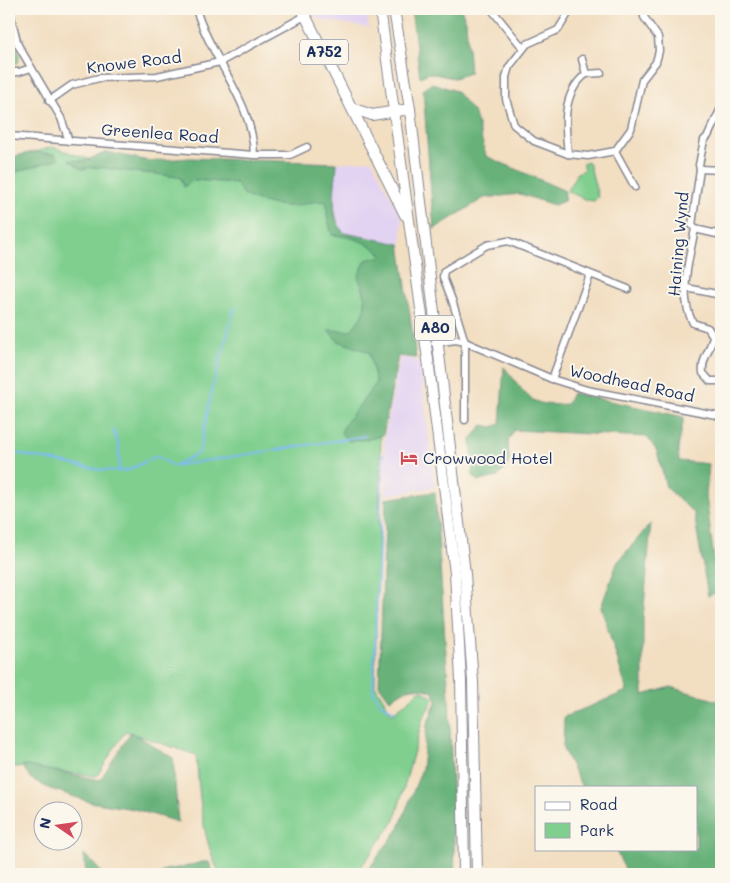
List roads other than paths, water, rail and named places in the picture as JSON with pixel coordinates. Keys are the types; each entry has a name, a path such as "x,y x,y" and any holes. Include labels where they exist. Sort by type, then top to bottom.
{"main road":[{"name":"A80","path":"380,9 455,573 461,680 464,874"},
{"name":"A80","path":"394,9 410,109 465,574 473,682 477,874"},
{"name":"A752","path":"304,12 354,109 410,225"},
{"path":"354,109 366,115 410,109"}],"street":[{"path":"9,9 18,45 49,101 61,118 69,142"},
{"path":"196,9 239,99 254,136 254,154"},
{"path":"571,9 558,30 532,41 523,48 510,67 506,77 506,99 514,125 534,141 568,154 588,156 615,151 631,129 642,80 656,62 659,51 658,38 644,17 643,9"},
{"path":"492,10 523,48"},
{"name":"Knowe Road","path":"49,101 72,85 99,78 156,76 220,62 304,12"},
{"path":"582,59 586,74"},
{"path":"9,72 30,68"},
{"path":"568,154 565,119 571,92 586,74 601,73"},
{"name":"Haining Wynd","path":"720,113 704,140 698,165 700,168 694,198 696,205 692,224 695,229 686,275 688,314 693,323 708,328 713,336 711,349 704,357 703,373 710,381 721,381"},
{"name":"Greenlea Road","path":"9,136 69,142 110,142 254,154 290,155 307,148"},
{"path":"615,151 635,187"},
{"path":"700,168 721,170"},
{"path":"695,229 721,235"},
{"path":"465,420 465,342 443,277 444,271 487,245 496,242 508,242 628,289"},
{"path":"552,380 590,275"},
{"path":"687,288 721,295"},
{"name":"Woodhead Road","path":"425,344 456,340 465,342 552,380 587,390 721,416"}],"waterway":[{"path":"177,464 199,453 213,385 235,307"},
{"path":"113,430 119,446 119,471"},
{"path":"9,452 101,470 126,471 157,456 173,466 365,436"},
{"path":"383,454 373,692 381,704 394,711"}],"place":[{"name":"Crowwood Hotel","path":"409,458"}]}
